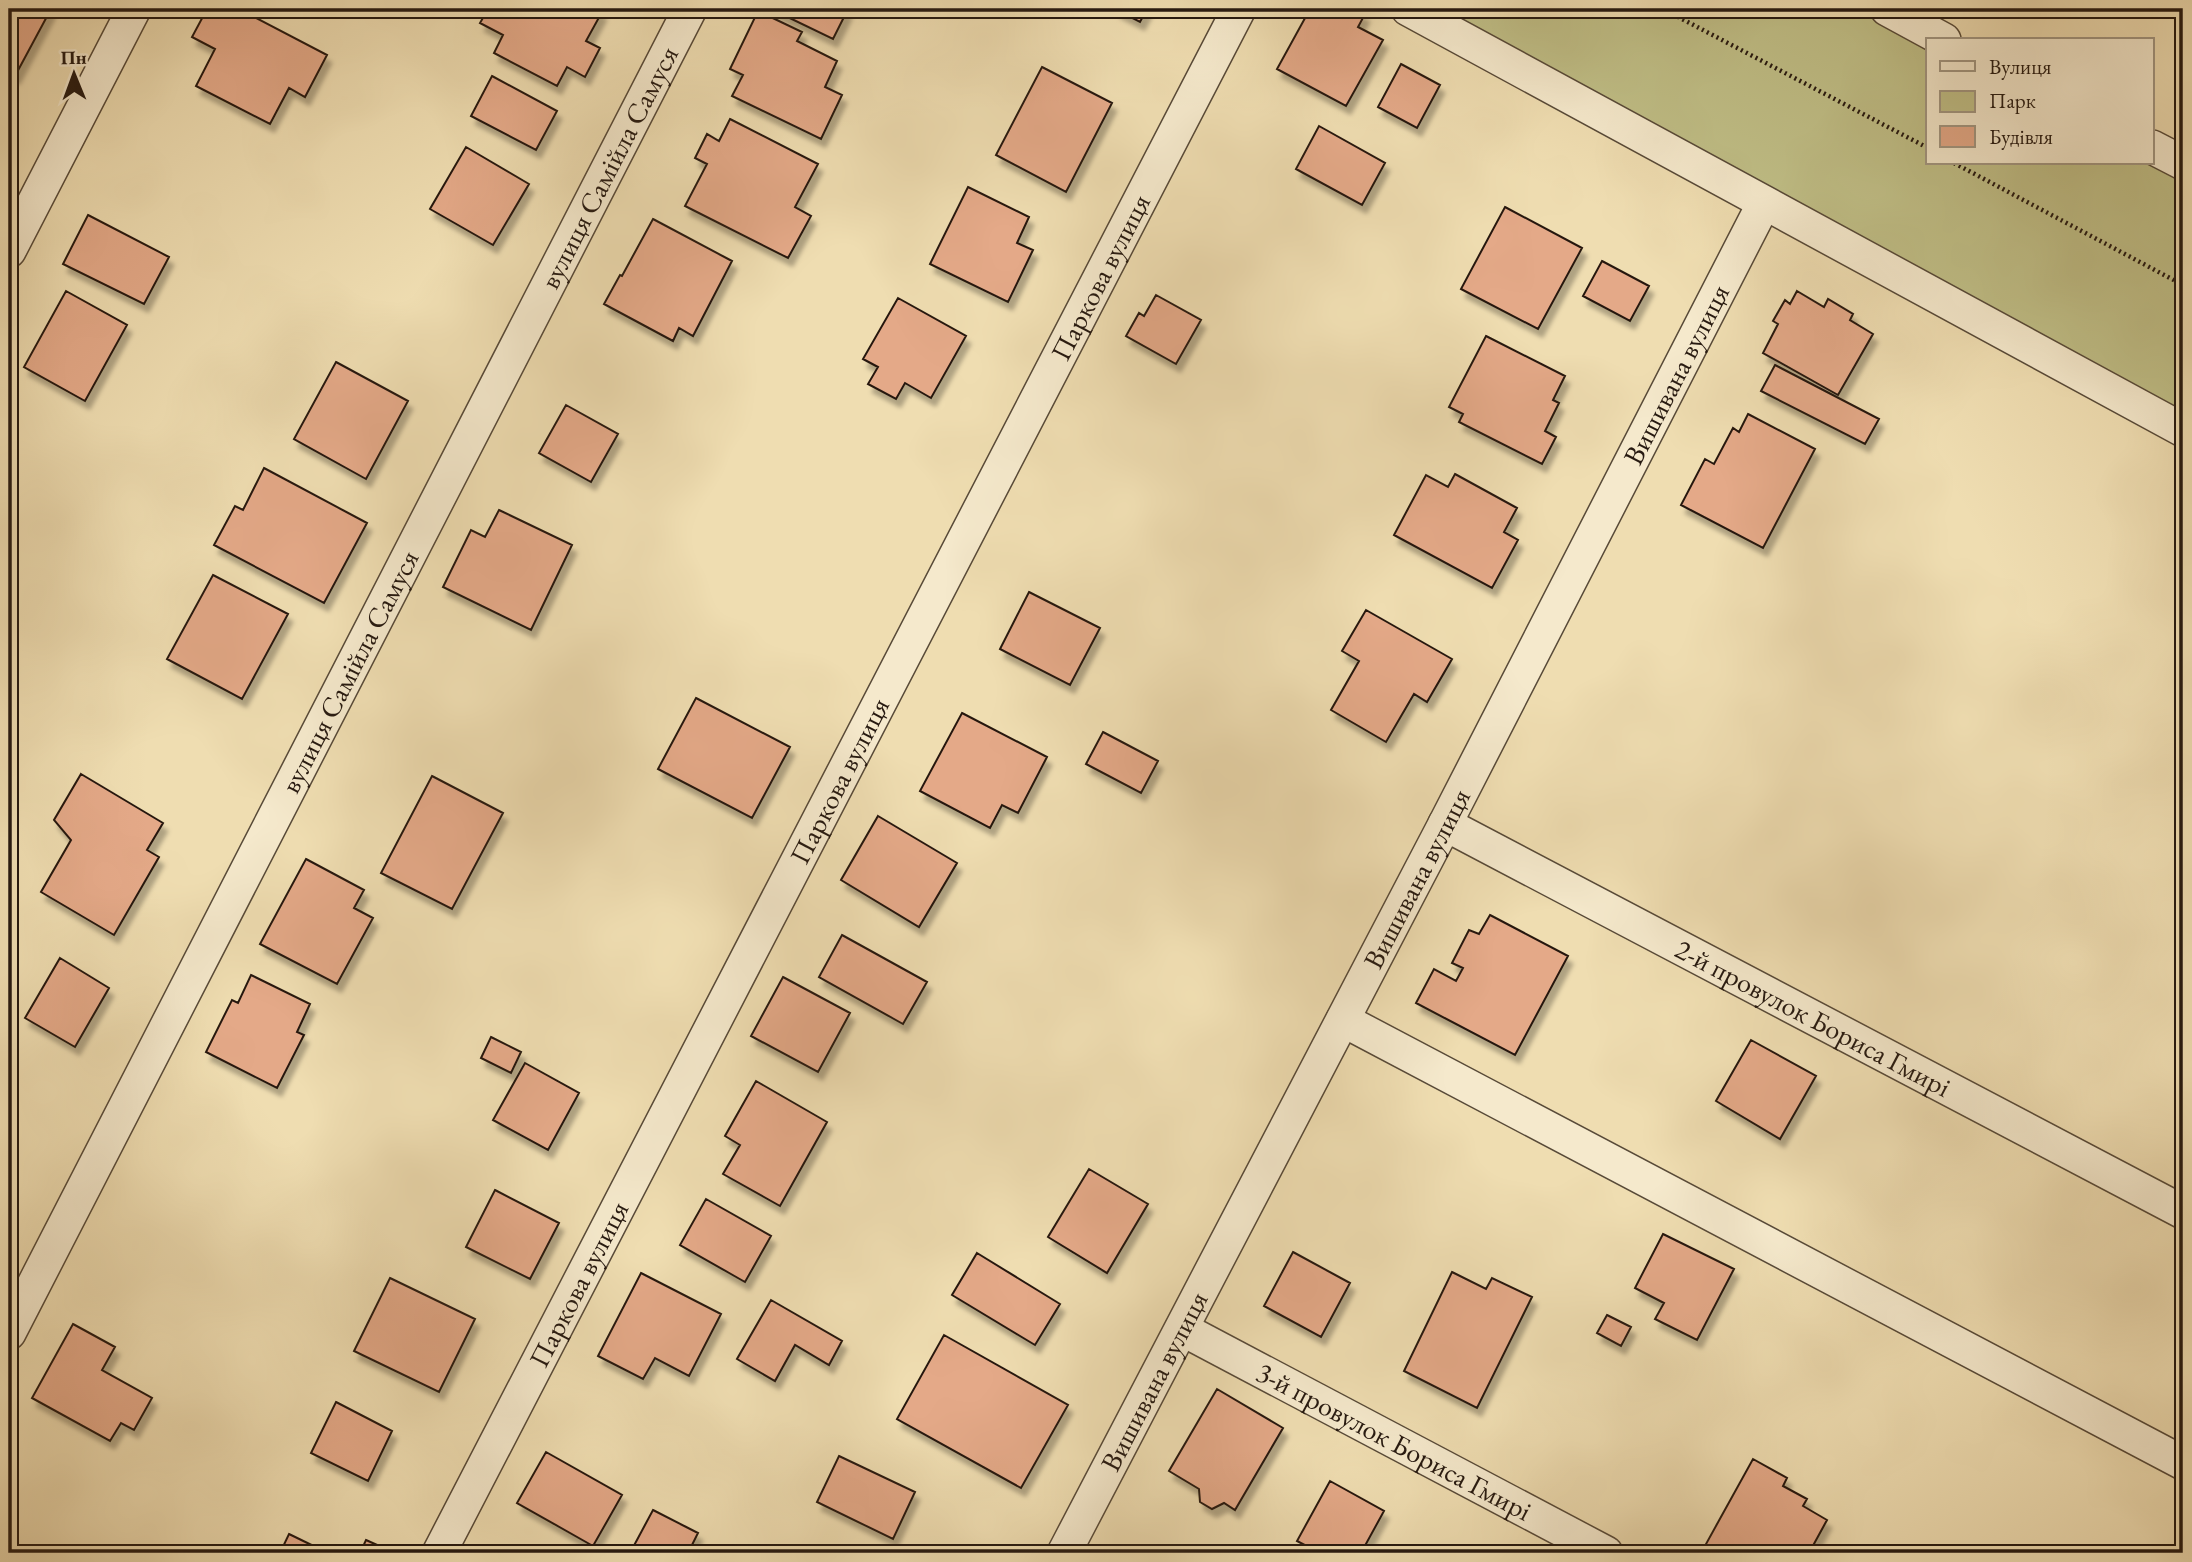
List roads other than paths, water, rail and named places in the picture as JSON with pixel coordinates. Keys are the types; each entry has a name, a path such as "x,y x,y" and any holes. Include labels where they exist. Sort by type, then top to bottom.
{"street":[{"path":"9,251 134,9"},
{"name":"вулиця Самійла Самуся","path":"9,1333 690,9"},
{"name":"Паркова вулиця","path":"439,1553 1239,9"},
{"path":"1408,9 2183,430"},
{"path":"1887,9 1931,25"},
{"path":"2154,148 2183,163"},
{"name":"Вишивана вулиця","path":"1064,1553 1445,824 1764,202"},
{"name":"2-й провулок Бориса Гмирі","path":"1445,824 2183,1212"},
{"path":"1343,1020 2183,1463"},
{"name":"3-й провулок Бориса Гмирі","path":"1182,1329 1606,1553"}]}
